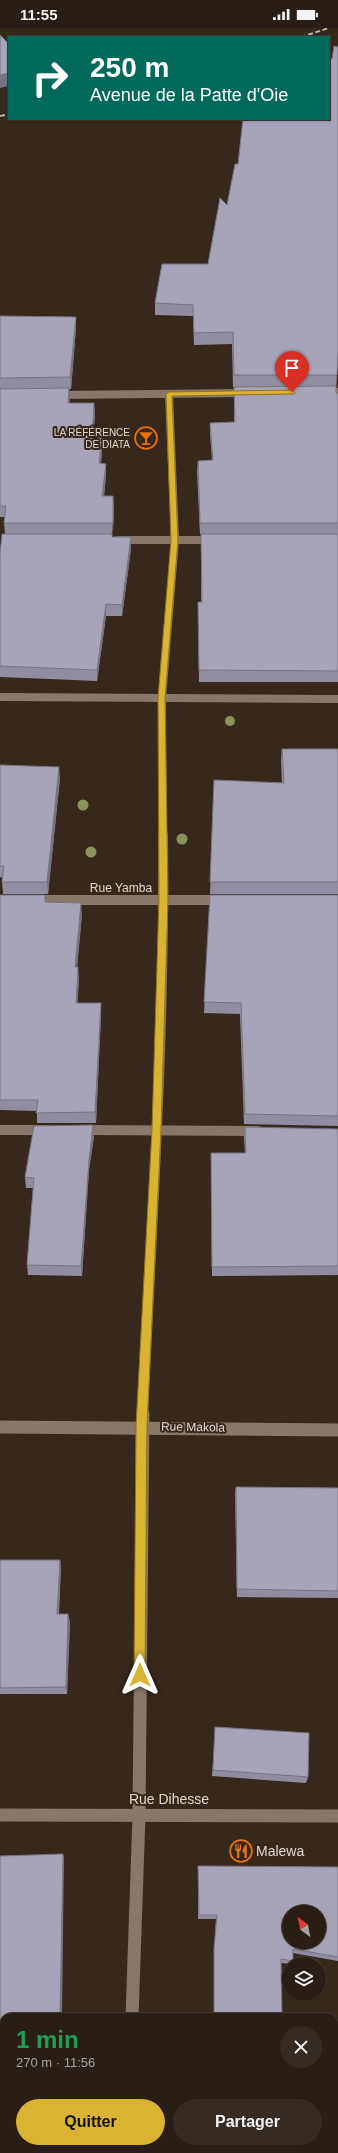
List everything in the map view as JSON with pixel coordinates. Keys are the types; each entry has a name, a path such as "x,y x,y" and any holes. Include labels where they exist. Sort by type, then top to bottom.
{"street":[{"path":"315,392 338,392"},
{"path":"46,395 254,393"},
{"path":"132,2013 139,1815 142,1426 157,1129 164,899 162,698 175,540 169,394"},
{"path":"111,540 221,540"},
{"path":"0,697 338,699"},
{"name":"Rue Yamba","path":"23,900 235,900"},
{"path":"71,1130 157,1129 267,1132"},
{"path":"0,1130 55,1130"},
{"name":"Rue Makola","path":"0,1427 142,1426 338,1430"},
{"name":"Rue Dihesse","path":"0,1815 338,1816"}],"building":[{"path":"0,35 8,43 8,73 0,75"},
{"path":"334,46 338,47 337,375 234,375 233,332 194,333 193,305 155,303 162,264 208,264 220,198 227,205 235,164 238,164 243,120 330,120 330,59 332,59"},
{"path":"0,316 76,317 70,377 0,378"},
{"path":"336,386 336,393 338,393 338,523 200,523 198,461 213,460 210,423 235,422 234,387"},
{"path":"69,388 68,403 94,403 92,437 102,438 99,463 106,464 102,496 113,496 113,523 4,523 6,506 0,506 0,389"},
{"path":"2,534 112,534 112,537 131,537 122,605 106,604 97,670 0,666 0,554"},
{"path":"201,534 338,534 338,671 199,670 198,602 202,602"},
{"path":"282,749 338,749 338,882 210,882 214,780 284,783"},
{"path":"0,765 59,767 47,882 2,882 4,866 0,866"},
{"path":"0,895 45,895 45,902 81,903 75,967 78,967 76,1003 101,1003 95,1112 36,1113 38,1100 0,1100"},
{"path":"210,895 338,895 338,1116 245,1114 241,1003 204,1002"},
{"path":"93,1125 81,1266 27,1265 34,1178 25,1177 34,1126"},
{"path":"245,1127 338,1129 338,1266 212,1267 211,1153 246,1153"},
{"path":"236,1487 338,1488 338,1591 237,1589"},
{"path":"0,1560 60,1560 57,1614 68,1614 66,1687 0,1688"},
{"path":"215,1727 309,1733 308,1777 213,1770"},
{"path":"63,1854 60,2013 0,2013 0,1856"},
{"path":"198,1866 338,1867 338,1957 293,1949 293,1957 282,1957 282,2013 214,2013 214,1949 217,1915 199,1915"}],"railway":[{"path":"304,36 329,28"},
{"path":"0,116 8,114"}],"place":[{"name":"LA RÉFÉRENCE DE DIATA","path":"146,438"},
{"name":"Malewa","path":"241,1851"}],"route":[{"path":"140,1675 142,1426 157,1129 164,899 162,698 175,540 169,394 292,392"}]}
